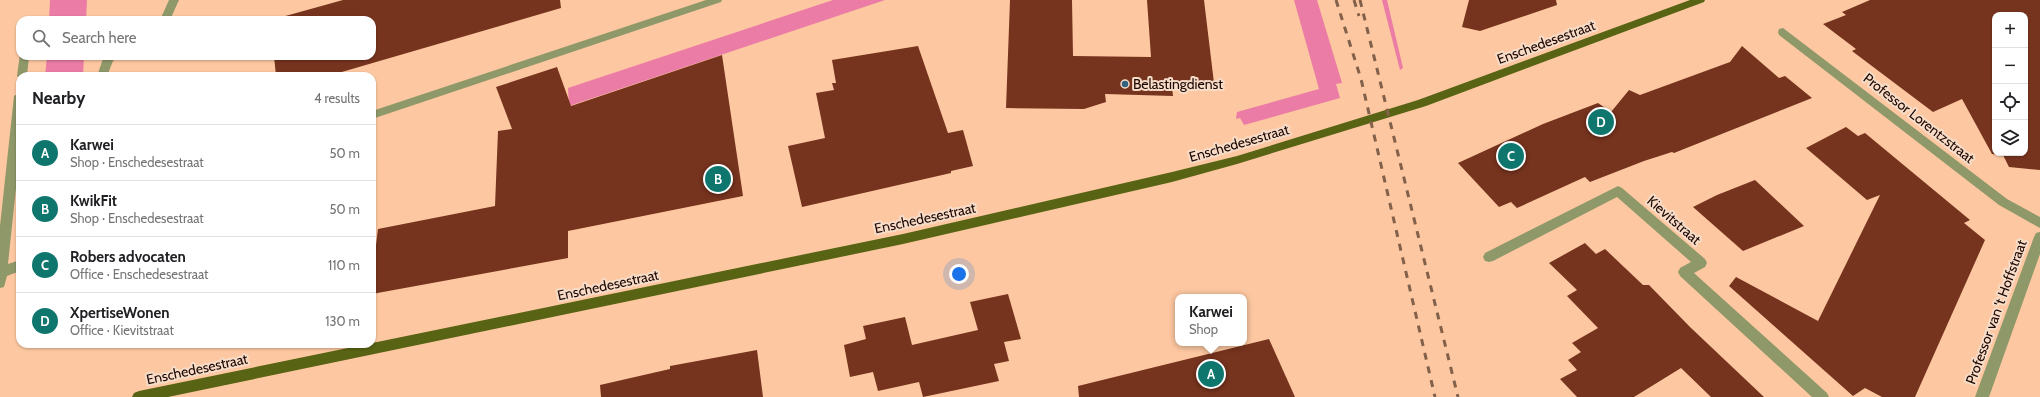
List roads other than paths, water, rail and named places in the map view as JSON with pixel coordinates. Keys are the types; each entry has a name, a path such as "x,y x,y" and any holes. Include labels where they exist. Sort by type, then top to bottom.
{"main road":[{"name":"Enschedesestraat","path":"376,348 903,239 1172,177 1251,156 1422,103 1700,0"},
{"name":"Enschedesestraat","path":"139,397 376,348"}],"street":[{"path":"167,16 174,0"},
{"path":"376,114 717,0"},
{"name":"Professor Lorentzstraat","path":"1783,32 2003,202 2040,223"},
{"path":"22,72 24,60"},
{"path":"104,72 108,60"},
{"path":"1,278 16,134"},
{"name":"Kievitstraat","path":"1489,257 1618,191 1700,263 1684,272 1822,397"},
{"name":"Professor van 't Hoffstraat","path":"1982,397 2040,237"},
{"path":"1,278 16,268"}],"railway":[{"path":"1336,0 1361,79 1435,397"},
{"path":"1354,0 1359,16"},
{"path":"1360,0 1458,397"}],"place":[{"name":"Belastingdienst","path":"1125,84"},
{"name":"XpertiseWonen","path":"1601,122"},
{"name":"Robers advocaten","path":"1511,156"},
{"name":"KwikFit","path":"718,179"},
{"name":"Karwei","path":"1211,374"}]}
